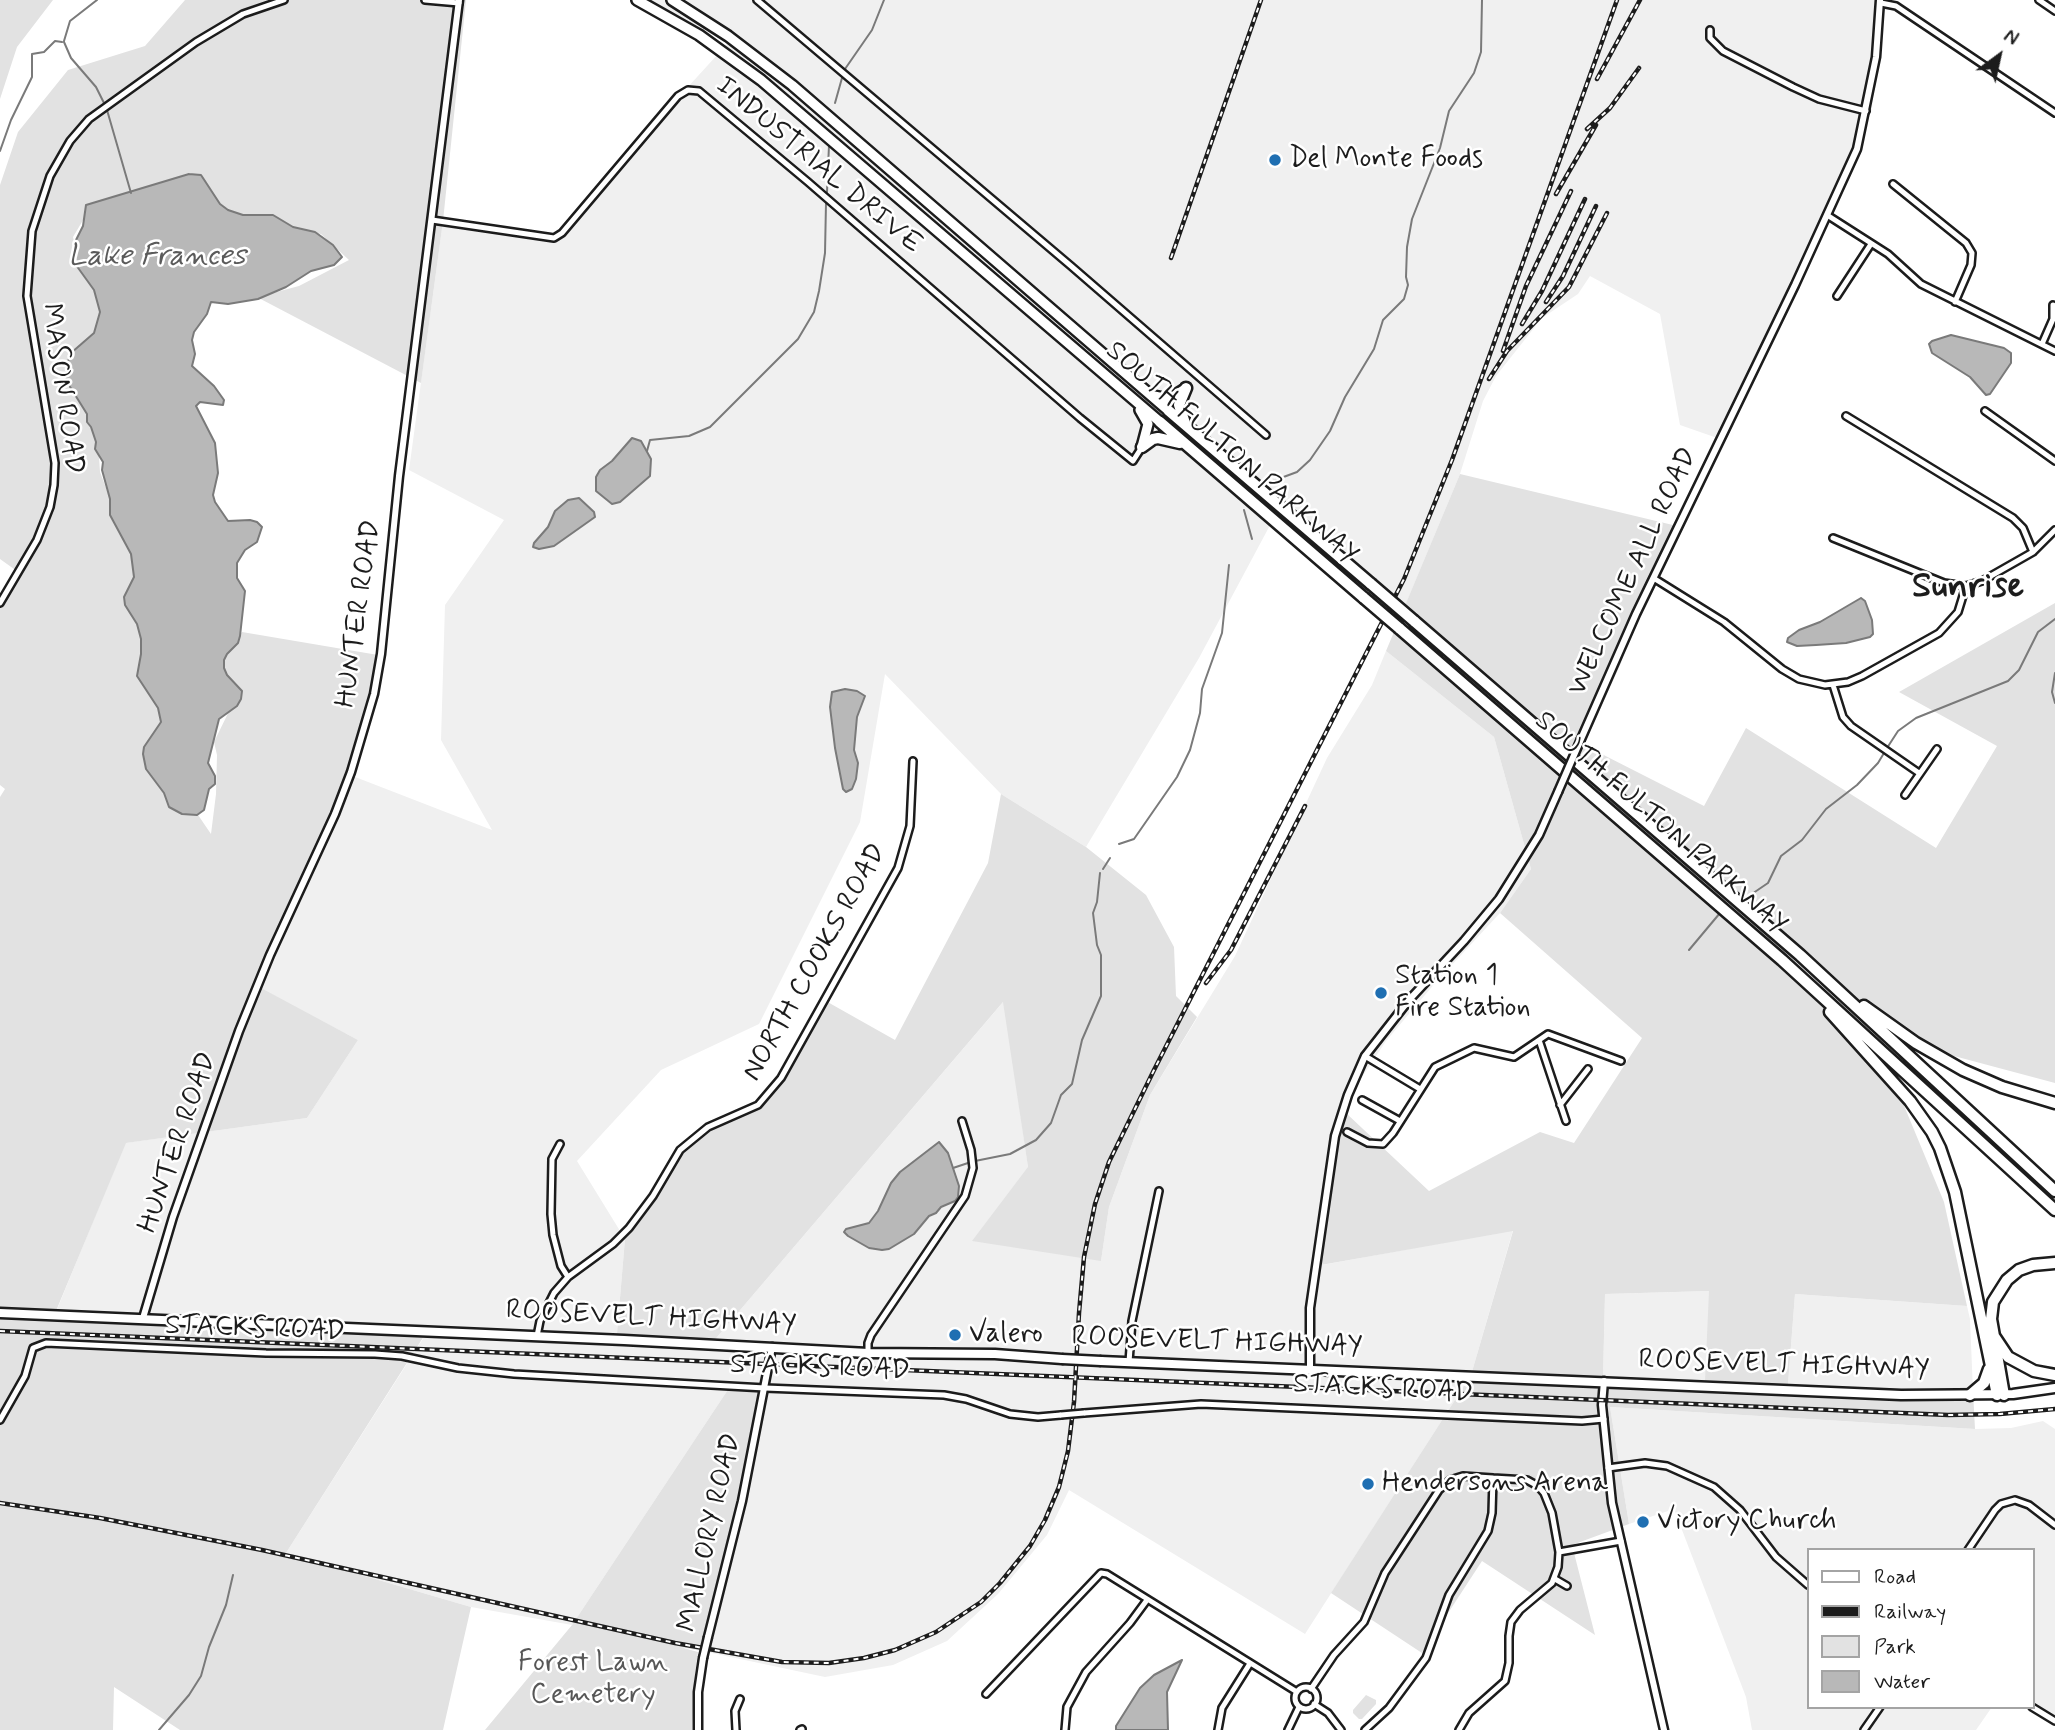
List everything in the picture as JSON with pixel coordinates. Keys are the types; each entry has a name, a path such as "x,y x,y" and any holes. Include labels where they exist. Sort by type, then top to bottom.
{"highway":[{"name":"SOUTH FULTON PARKWAY","path":"637,0 699,35 761,80 1782,960"},
{"name":"SOUTH FULTON PARKWAY","path":"672,0 728,36 792,85 1800,955"},
{"path":"1151,396 1169,400 1186,388"},
{"path":"1186,388 1179,408 1188,426"},
{"path":"1123,390 1147,420 1148,432 1142,447"},
{"path":"1142,447 1153,439 1164,438 1193,451"},
{"path":"1800,955 1916,1043 1983,1079 2055,1103"},
{"path":"1800,955 2055,1191"},
{"path":"1782,960 2055,1210"},
{"path":"1782,960 1910,1101 1932,1132 1955,1192 1990,1361 2000,1395"},
{"path":"2000,1395 1991,1311 2001,1286 2019,1270 2033,1265 2055,1263"},
{"path":"1994,1336 2003,1352 2015,1362 2034,1371 2055,1375"},
{"path":"1970,1395 1984,1383 1990,1361"}],"main road":[{"name":"ROOSEVELT HIGHWAY","path":"0,1313 868,1353 995,1354 1101,1361 1808,1391 2000,1395 2055,1388"}],"street":[{"name":"MASON ROAD","path":"0,603 37,540 50,507 54,485 55,463 27,296 33,231 50,176 70,141 89,119 196,42 243,15 284,0"},
{"path":"425,0 459,2"},
{"path":"757,0 1266,435"},
{"path":"2039,0 2055,11"},
{"name":"HUNTER ROAD","path":"143,1318 173,1217 239,1031 270,955 335,814 364,733 381,654 399,476 459,2"},
{"path":"1881,2 1896,6 2055,113"},
{"name":"WELCOME ALL ROAD","path":"1310,1369 1311,1293 1335,1136 1348,1095 1365,1056 1387,1026 1485,918 1539,835 1636,614 1655,579 1857,149 1875,57 1881,2"},
{"path":"1710,30 1710,38 1723,51 1793,88 1819,99 1866,111"},
{"name":"INDUSTRIAL DRIVE","path":"432,220 554,238 562,233 678,96 688,90 699,91 1133,461 1142,447"},
{"path":"1893,184 1966,243 1972,253 1972,265 1955,302"},
{"path":"1827,215 1888,254 1921,285 2055,351"},
{"path":"1837,296 1871,244"},
{"path":"2042,345 2053,319 2053,305"},
{"path":"1186,388 1198,375"},
{"path":"1985,411 2055,461"},
{"path":"1846,416 2013,518 2029,537 2033,552"},
{"path":"1833,538 1944,583 1966,586 1982,581 2033,552 2055,530"},
{"path":"1655,579 1724,622 1793,676 1807,682 1833,685 1862,677 1939,633 1958,612 1966,586"},
{"path":"1833,685 1843,717 1851,726 1919,773"},
{"path":"1905,795 1937,749"},
{"name":"NORTH COOKS ROAD","path":"537,1336 546,1306 568,1277 613,1244 629,1228 653,1196 673,1159 688,1141 708,1127 758,1105 781,1078 898,868 910,826 913,761"},
{"path":"1347,1132 1368,1143 1383,1144 1436,1067 1474,1048 1514,1057 1548,1034 1621,1061"},
{"path":"1539,1040 1566,1121"},
{"path":"1365,1056 1420,1089"},
{"path":"1560,1105 1588,1069"},
{"path":"1362,1100 1400,1121"},
{"path":"868,1353 871,1335 968,1189 973,1168 971,1150 962,1121"},
{"path":"560,1144 552,1159 551,1214 561,1266 568,1277"},
{"path":"1129,1362 1132,1321 1160,1191"},
{"name":"STACKS ROAD","path":"0,1420 21,1385 33,1348 46,1343 294,1354 375,1353 457,1368 514,1374 944,1395 966,1399 1010,1414 1038,1417 1201,1404 1604,1419"},
{"name":"MALLORY ROAD","path":"698,1730 698,1692 708,1637 742,1501 772,1347"},
{"path":"1604,1381 1608,1468 1621,1541 1664,1730"},
{"path":"1608,1468 1655,1464 1667,1465 1689,1474 1726,1496 1778,1559 1806,1583"},
{"path":"1311,1689 1334,1655 1364,1622 1385,1573 1439,1490 1456,1478 1521,1479 1542,1489 1550,1504 1559,1552 1558,1567 1555,1579 1549,1587 1513,1617 1509,1630 1507,1677 1469,1713 1459,1730"},
{"path":"1365,1730 1381,1717 1401,1694 1426,1658 1449,1595 1488,1531 1492,1513 1493,1478"},
{"path":"1969,1548 1995,1510 2001,1504 2015,1500 2029,1506 2055,1525"},
{"path":"1559,1552 1621,1541"},
{"path":"986,1694 1097,1574 1107,1574 1297,1692"},
{"path":"1555,1579 1567,1586"},
{"path":"1065,1730 1067,1707 1086,1672 1147,1600"},
{"path":"1218,1730 1222,1708 1249,1664"},
{"path":"1303,1688 1311,1689 1316,1694 1314,1704 1309,1708 1299,1707 1295,1700 1297,1692 1303,1688"},
{"path":"736,1730 735,1712 740,1699"},
{"path":"1314,1704 1328,1713 1340,1730"},
{"path":"1288,1730 1299,1707"},
{"path":"2034,1708 2055,1721"},
{"path":"1864,1730 1879,1709"}],"shaded area":[{"path":"646,0 1881,0 1872,109 1829,212 1723,440 1680,425 1660,314 1590,276 1578,294 1542,318 1496,376 1483,401 1460,474 1400,618 1276,514 1199,658 1086,847 1001,794 885,674 860,822 759,1024 661,1070 577,1161 625,1239 616,1345 712,1343 1004,1001 1028,1167 1101,1261 1109,1207 1150,1095 1235,956 1327,758 1372,685 1386,651 1494,737 1531,869 1500,913 1386,1041 1360,1080 1345,1117 1328,1186 1322,1265 1513,1230 1471,1375 1305,1634 1069,1490 1047,1535 998,1594 947,1641 893,1665 825,1677 707,1652 731,1385 572,1625 471,1607 286,1553 426,1334 56,1312 125,1143 307,1118 358,1040 261,989 350,775 492,830 441,740 445,605 504,520 409,470 443,221 555,233 728,43"},
{"path":"1710,1291 1706,1381 1603,1378 1605,1294"},
{"path":"1795,1294 1967,1306 1973,1391 1788,1384"},
{"path":"1610,1407 1975,1429 2011,1428 2043,1421 2055,1429 2055,1726 2029,1709 2034,1709 2034,1548 1806,1548 1806,1709 1991,1709 1976,1730 1752,1730 1746,1697 1674,1509 1629,1524"}],"green space":[{"path":"0,0 53,0 17,47 0,99"},
{"path":"185,0 466,0 443,221 421,383 253,295 299,286 349,260 321,234 289,228 276,217 247,222 217,203 202,176 92,205 73,237 79,264 101,296 103,324 88,404 98,440 100,472 111,501 115,525 128,542 167,712 143,753 156,769 181,790 211,834 216,794 217,755 214,742 235,699 220,659 242,632 384,656 350,776 261,988 358,1040 307,1118 126,1143 56,1311 145,1314 426,1333 286,1553 471,1607 443,1730 180,1730 114,1687 113,1730 0,1730 0,797 5,789 0,785 0,607 21,574 0,559 0,185 18,132 68,70 145,46"},
{"path":"1460,474 1677,526 1584,745 1704,806 1746,728 1936,848 1997,746 1899,692 2055,603 2055,1083 1924,1048 1859,1013 1900,1096 1944,1202 1967,1306 1795,1294 1788,1384 1973,1391 1975,1429 1610,1407 1629,1524 1572,1545 1595,1635 1482,1561 1422,1653 1331,1593 1471,1375 1513,1231 1321,1265 1328,1186 1346,1113 1429,1191 1540,1132 1574,1143 1642,1038 1500,913 1531,869 1494,737 1386,651","holes":["1709,1291 1705,1381 1603,1378 1605,1294"]},
{"path":"1001,794 1086,847 1146,895 1174,947 1176,996 1197,1017 1150,1095 1109,1207 1101,1261 972,1241 1028,1167 1003,1002 712,1343 616,1345 625,1239 674,1157 693,1138 771,1094 824,1000 895,1040 988,863"},
{"name":"Forest Lawn Cemetery","path":"731,1385 767,1388 707,1652 680,1647 698,1652 692,1730 485,1730 572,1625"},
{"path":"1366,1695 1376,1700 1376,1704 1359,1719 1353,1710"}],"water":[{"name":"Lake Frances","path":"189,174 201,175 220,204 228,210 243,215 273,215 293,227 315,232 333,245 342,257 334,265 311,271 286,287 258,299 228,304 211,302 207,314 194,332 192,340 195,354 192,366 214,386 224,400 223,405 200,402 196,406 215,443 218,473 213,495 215,502 228,521 250,520 262,527 257,542 245,550 237,563 237,578 245,591 240,636 238,643 224,660 227,675 242,691 241,699 237,706 219,719 208,763 215,776 215,784 209,789 204,810 197,815 182,814 169,807 164,793 146,769 144,747 161,722 158,708 137,676 141,639 124,597 134,577 131,554 110,515 103,462 95,449 96,442 87,422 87,414 67,382 66,375 71,353 94,333 100,312 94,290 76,265 74,255 86,205"},
{"path":"1951,335 2004,348 2011,353 2011,363 1990,394 1986,395 1970,377 1932,353 1929,344 1932,341"},
{"path":"632,438 641,441 651,459 650,476 620,502 612,504 596,491 596,477"},
{"path":"579,498 594,512 595,517 554,546 539,549 533,547 548,527 555,511 568,500"},
{"path":"1861,598 1865,601 1872,620 1873,634 1870,637 1846,643 1816,645 1797,646 1787,642 1788,638 1799,630 1820,622"},
{"path":"845,689 865,696 857,717 854,750 858,763 856,779 852,789 846,792 843,789 835,748 830,707 832,692"},
{"path":"939,1142 948,1153 959,1186 955,1201 941,1207 929,1216 914,1234 889,1249 869,1248 844,1232 846,1229 869,1223 900,1172"},
{"path":"1182,1660 1167,1692 1168,1730 1116,1730 1140,1688 1154,1675"}],"waterway":[{"path":"64,41 70,21 97,0"},
{"path":"845,69 872,30 884,0"},
{"path":"1270,482 1297,472 1310,460 1330,431 1345,397 1374,349 1383,320 1404,299 1408,285 1407,247 1412,219 1440,148 1449,111 1474,73 1481,52 1482,0"},
{"path":"0,151 11,120 32,77 32,54 44,52 55,41 62,42"},
{"path":"64,42 71,58 96,87 105,105"},
{"path":"835,103 842,78"},
{"path":"107,110 131,193"},
{"path":"827,192 829,145"},
{"path":"647,451 650,440 689,436 710,427 798,339 814,312 819,291 825,253 826,203"},
{"path":"1244,510 1252,539"},
{"path":"1119,844 1134,839 1177,777 1190,750 1200,713 1202,689 1222,633 1229,565"},
{"path":"1887,748 1898,731 1916,718 2008,681 2019,670 2038,632 2055,619"},
{"path":"2055,673 2052,692 2055,703"},
{"path":"1743,900 1768,883 1781,856 1802,840 1826,809 1857,785 1884,753"},
{"path":"1103,869 1110,858"},
{"path":"975,1161 1010,1154 1036,1140 1051,1123 1061,1095 1072,1084 1082,1040 1101,996 1101,955 1093,913 1100,873"},
{"path":"1689,950 1720,913"},
{"path":"953,1168 968,1163"},
{"path":"159,1730 189,1695 201,1676 226,1605 233,1575"}],"railway":[{"path":"1171,258 1261,0"},
{"path":"0,1503 100,1518 262,1550 675,1643 782,1662 829,1663 895,1650 936,1632 981,1602 1030,1546 1059,1487 1068,1451 1074,1402 1084,1257 1095,1204 1109,1162 1404,579 1452,460 1617,0"},
{"path":"1597,79 1640,0"},
{"path":"1587,129 1610,108 1639,68"},
{"path":"1556,194 1596,125"},
{"path":"1503,351 1526,286 1571,191"},
{"path":"1522,324 1542,291 1585,199"},
{"path":"1546,302 1563,276 1596,206"},
{"path":"1489,379 1507,351 1569,287 1607,213"},
{"path":"1206,983 1231,950 1305,806"},
{"path":"0,1331 1948,1415 2055,1409"}],"place":[{"name":"Del Monte Foods","path":"1275,160"},
{"name":"Station 1 Fire Station","path":"1381,993"},
{"name":"Valero","path":"955,1335"},
{"name":"Hendersons Arena","path":"1368,1484"},
{"name":"Victory Church","path":"1643,1522"}],"district":[{"name":"Sunrise","path":"1968,589"}]}
